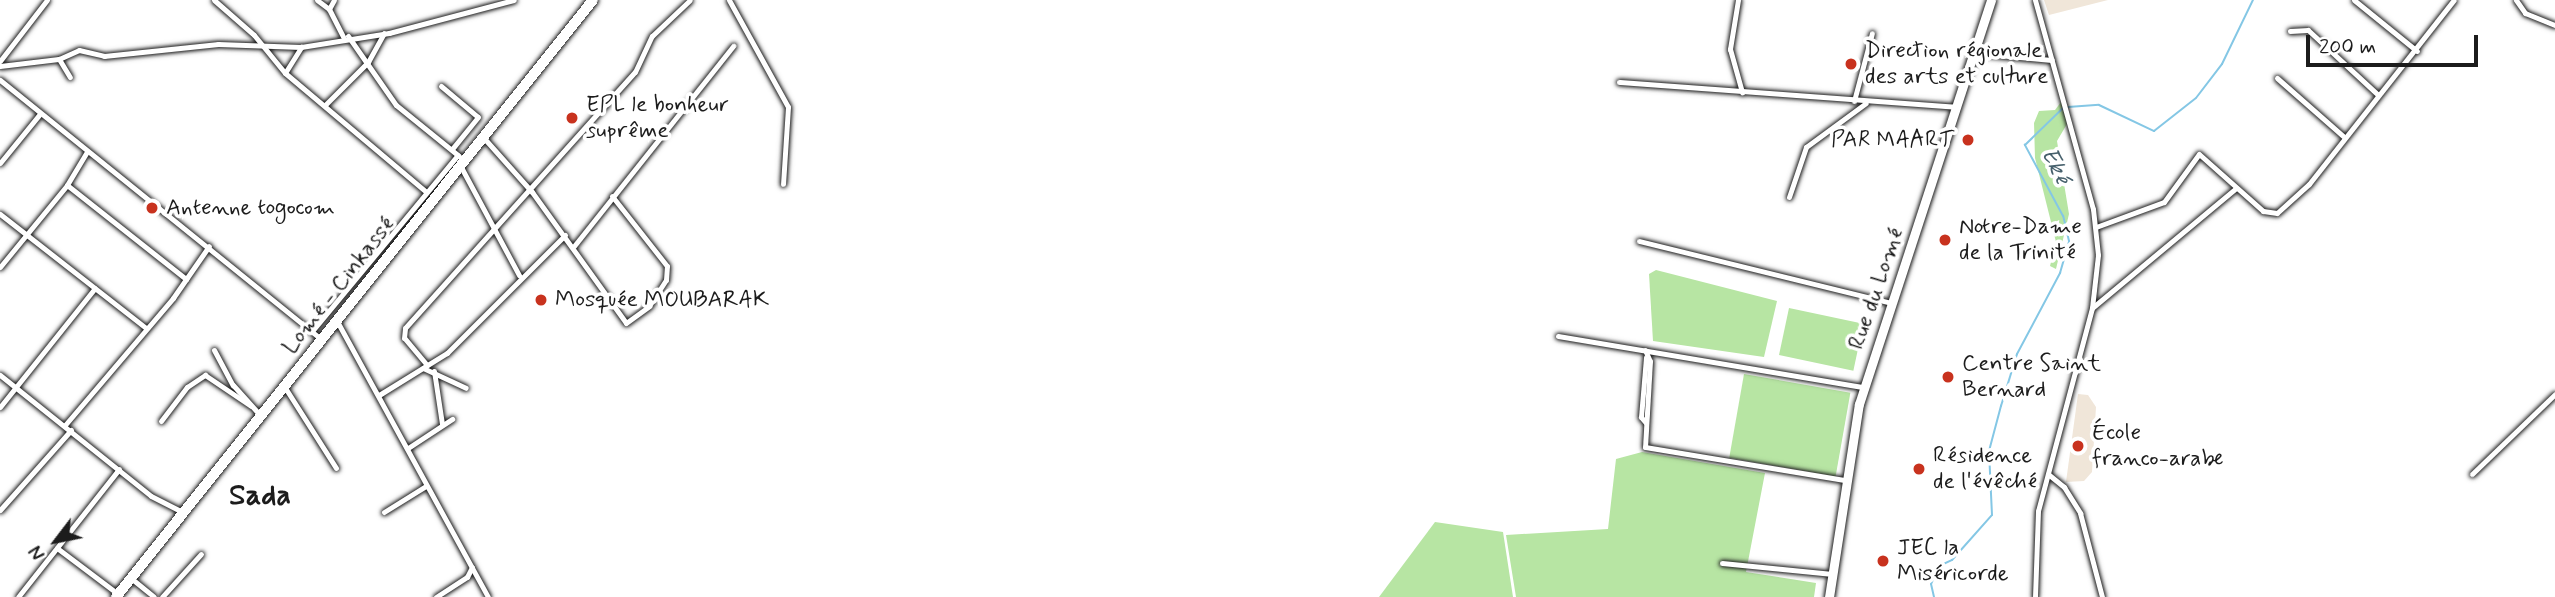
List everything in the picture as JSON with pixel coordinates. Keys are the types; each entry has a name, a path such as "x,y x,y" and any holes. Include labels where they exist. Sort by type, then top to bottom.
{"highway":[{"name":"Lomé - Cinkassé","path":"117,596 260,415 338,323 461,160 483,137 593,0"}],"main road":[{"name":"Rue du Lomé","path":"1829,597 1844,480 1864,387 1888,302 1977,53 1991,0"}],"street":[{"path":"0,63 47,0"},
{"path":"214,0 264,46 285,73 425,191"},
{"path":"317,0 329,9 345,37 368,62 396,105 452,149 461,160 519,275"},
{"path":"329,9 334,0"},
{"path":"0,63 59,60 79,50 104,56 218,44 301,47 345,37 384,33 514,0"},
{"path":"466,388 425,366 403,333 494,227 532,191 635,72 652,36 690,0"},
{"path":"729,0 788,107 783,184"},
{"path":"1738,0 1730,49 1742,92"},
{"path":"2035,0 2066,103 2096,227 2092,308 2035,534 2035,597"},
{"path":"2354,0 2417,51"},
{"path":"2096,227 2164,202 2199,154 2263,211 2277,213 2309,184 2343,136 2417,51 2454,0"},
{"path":"2516,0 2525,13 2555,25"},
{"path":"2290,31 2308,30 2377,94"},
{"path":"325,105 368,62 384,33"},
{"path":"1854,101 1872,33"},
{"path":"574,246 733,46"},
{"path":"285,73 301,47"},
{"path":"1977,53 2052,60"},
{"path":"59,60 70,77"},
{"path":"2277,78 2343,136"},
{"path":"0,80 39,115 209,246 323,341"},
{"path":"1619,82 1866,103 1956,107"},
{"path":"441,86 478,117 452,149"},
{"path":"1789,197 1806,147 1866,103"},
{"path":"0,163 39,115"},
{"path":"483,137 532,191 574,246 626,323 638,318 666,280 667,266 612,196"},
{"path":"0,267 24,234 67,185 87,152"},
{"path":"313,330 425,191 461,160"},
{"path":"67,185 186,279"},
{"path":"2092,308 2236,188"},
{"path":"0,214 146,328"},
{"path":"390,233 396,244"},
{"path":"379,395 447,353 519,275 565,235"},
{"path":"1639,242 1888,302"},
{"path":"65,425 186,279 209,246"},
{"path":"0,407 95,288"},
{"path":"338,323 488,597"},
{"path":"1558,336 1864,387"},
{"path":"214,350 251,406 260,415"},
{"path":"1645,350 1641,417 1646,423 1645,447 1844,480"},
{"path":"435,371 442,424"},
{"path":"0,374 119,469 184,513"},
{"path":"161,421 201,376 251,406"},
{"path":"284,386 336,468"},
{"path":"2472,474 2555,394"},
{"path":"408,448 452,419"},
{"path":"0,510 71,430"},
{"path":"18,597 119,469"},
{"path":"2048,474 2064,487 2080,513 2102,597"},
{"path":"384,512 426,486"},
{"path":"57,548 117,596"},
{"path":"162,597 201,554"},
{"path":"1721,563 1832,574"},
{"path":"436,597 467,577 472,567"},
{"path":"132,579 154,597"}],"shaded area":[{"path":"2044,0 2108,0 2049,15"},
{"path":"2078,394 2088,395 2096,407 2092,472 2084,481 2066,482"}],"green space":[{"path":"2061,102 2067,124 2057,141 2069,214 2056,269 2050,266 2056,242 2035,158 2034,123 2039,111 2055,110"},
{"path":"1656,270 1777,301 1764,357 1653,341 1649,274"},
{"path":"1789,308 1863,324 1853,371 1779,355"},
{"path":"1744,374 1850,393 1836,476 1729,458"},
{"path":"1642,452 1765,473 1746,572 1816,583 1814,597 1516,597 1506,535 1608,529 1616,459"},
{"path":"1435,522 1503,532 1513,597 1379,597"}],"waterway":[{"name":"Eké","path":"2068,107 2099,105 2154,131 2196,98 2222,64 2253,0"},
{"name":"Eké","path":"1934,597 1931,584 1939,566 1952,560 1992,515 1989,451 2001,406 2017,354 2060,273 2069,241 2063,216 2025,145 2063,108"}],"place":[{"name":"Direction régionale des arts et culture","path":"1851,64"},
{"name":"EPL le bonheur suprême","path":"572,118"},
{"name":"PAR MAART","path":"1968,140"},
{"name":"Antenne togocom","path":"152,208"},
{"name":"Notre-Dame de la Trinité","path":"1945,240"},
{"name":"Mosquée MOUBARAK","path":"541,300"},
{"name":"Centre Saint Bernard","path":"1948,377"},
{"name":"École franco-arabe","path":"2078,446"},
{"name":"Résidence de l'évêché","path":"1919,469"},
{"name":"JEC la Miséricorde","path":"1883,561"}],"district":[{"name":"Sada","path":"260,496"}]}
